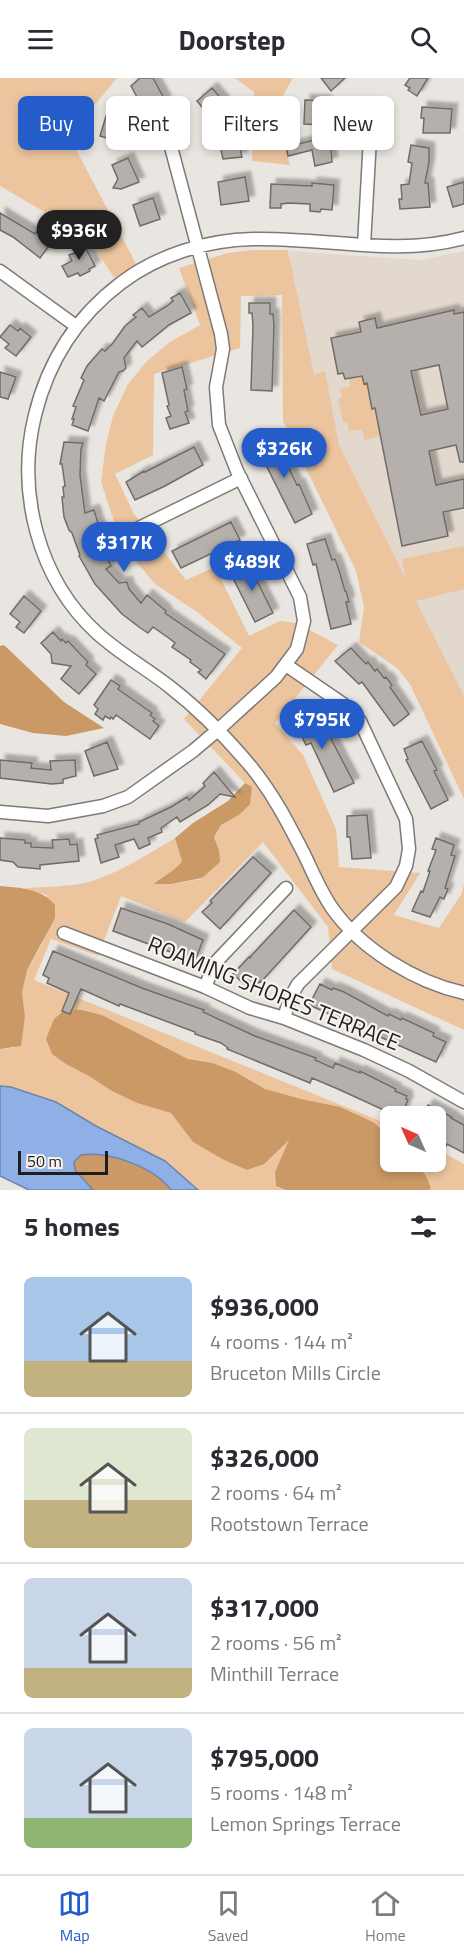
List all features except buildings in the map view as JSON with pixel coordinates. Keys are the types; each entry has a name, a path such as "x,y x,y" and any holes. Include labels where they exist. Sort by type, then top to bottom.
{"street":[{"path":"0,812 48,816 103,807 128,797 154,781 219,729 286,665 297,650 304,621 300,597 227,449 219,425 216,387 223,349 221,334 172,150"},
{"path":"364,245 369,150"},
{"path":"464,238 404,248 252,239 199,246 168,257 123,282 99,301 76,326 51,368 40,394 30,435 27,465 29,493 39,542 60,588 97,633 170,687 219,729 272,795 332,908 352,931 409,974 442,988 464,993"},
{"path":"0,271 76,326"},
{"path":"139,528 241,478"},
{"path":"284,1018 290,998 298,984 396,887 406,866 409,849 406,819 360,721 344,704 286,665"},
{"path":"204,987 216,963 286,888"},
{"name":"ROAMING SHORES TERRACE","path":"64,933 204,987 250,1008 284,1018 364,1050 409,1071 464,1102"}],"shaded area":[{"path":"0,78 117,78 94,106 94,96 18,96 18,150 76,150 136,264 114,278 89,238 0,186"},
{"path":"235,78 293,78 283,96 254,96 254,92"},
{"path":"252,150 286,150 290,165 252,161"},
{"path":"288,250 314,375 325,371 339,445 406,579 402,559 464,546 464,589 416,601 464,696 464,799 410,684 397,668 359,642 364,607 356,571 283,421 282,295 241,296 240,348 154,374 153,455 115,474 134,514 186,580 215,567 249,636 280,621 296,623 338,645 275,723 303,755 336,829 339,867 420,873 394,915 439,928 462,893 464,883 464,1030 332,969 328,927 263,842 185,922 121,896 98,956 51,939 34,980 380,1121 380,1128 373,1122 265,1089 236,1072 213,1063 188,1059 102,1015 82,1010 53,1054 137,1103 171,1113 193,1142 247,1170 290,1138 275,1172 276,1186 286,1190 198,1190 165,1161 96,1126 56,1102 11,1087 0,1086 0,1049 14,1048 25,1016 22,993 27,970 42,944 47,895 24,888 89,882 122,869 175,838 182,861 176,870 160,878 171,884 202,879 219,850 214,837 221,825 239,815 252,787 245,783 184,719 242,648 197,612 155,584 134,559 117,530 101,482 106,444 113,416 128,384 147,361 170,342 200,325 179,268 228,253"},
{"path":"290,251 419,260 464,251 464,761 298,437"},
{"path":"362,376 367,383 372,409 375,408 381,436 364,440 362,429 349,431 347,422 343,422 338,399 342,398 340,389 350,386 349,379"},
{"path":"4,645 64,702 104,728 66,736 33,733 0,724 0,646"},
{"path":"245,783 252,787 250,804 239,815 221,825 214,837 219,850 220,862 202,878 171,884 154,884 182,861 175,838 193,823 228,801"},
{"path":"0,886 30,890 43,895 55,905 55,918 27,970 22,993 25,1016 21,1046 0,1049"},
{"path":"66,1009 102,1015 188,1059 213,1063 236,1072 265,1089 340,1107 373,1122 380,1128 380,1172 423,1172 431,1188 429,1190 286,1190 276,1186 275,1172 289,1140 264,1164 247,1170 222,1159 193,1142 171,1113 137,1103 112,1091 52,1054 46,1039 54,1019"},
{"path":"446,1154 464,1164 464,1190 429,1190 431,1188 421,1172 446,1172"},
{"path":"81,1155 112,1157 134,1164 155,1175 171,1190 93,1190 75,1170 74,1162"}],"water":[{"path":"0,1086 11,1087 56,1102 96,1126 165,1161 198,1190 171,1190 154,1174 130,1162 92,1154 81,1155 74,1162 75,1170 93,1190 29,1190 0,1176"}]}
